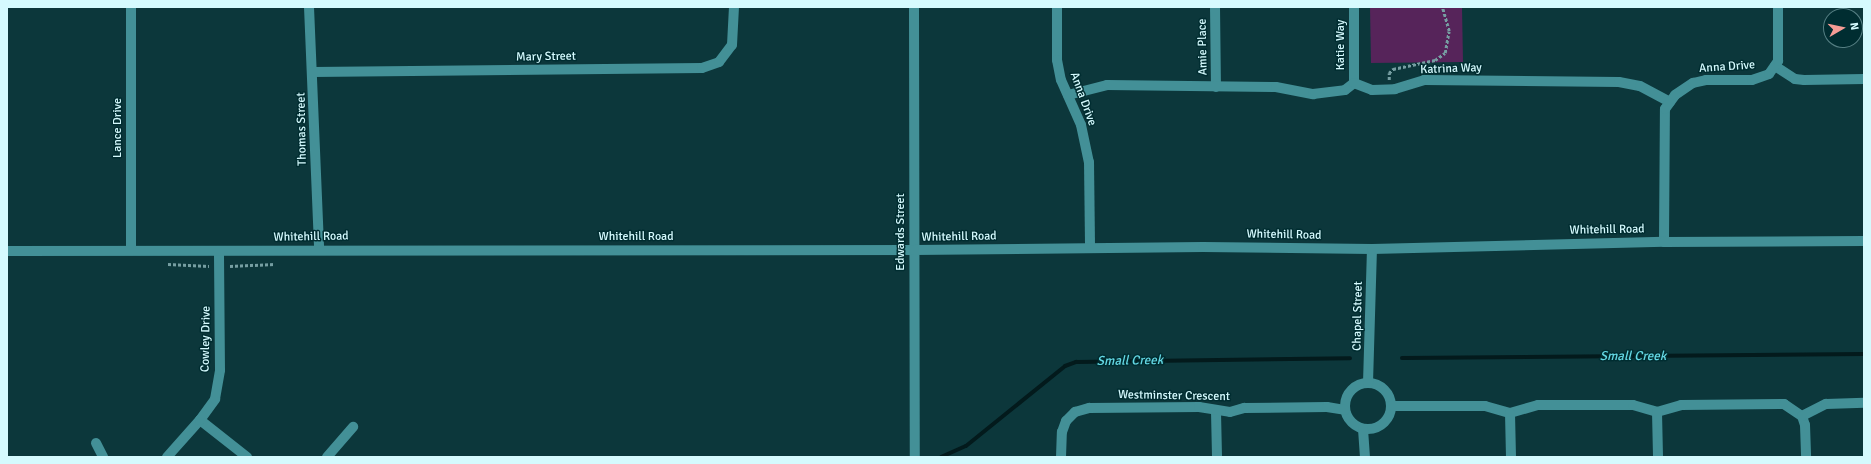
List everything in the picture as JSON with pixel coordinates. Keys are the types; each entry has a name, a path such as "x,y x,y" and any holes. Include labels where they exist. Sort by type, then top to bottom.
{"street":[{"name":"Lance Drive","path":"131,7 131,250"},
{"name":"Thomas Street","path":"309,7 313,72 319,250"},
{"name":"Mary Street","path":"313,72 702,68 719,62 732,46 734,7"},
{"name":"Edwards Street","path":"914,7 915,457"},
{"name":"Anna Drive","path":"1057,7 1057,60 1061,80 1081,125 1089,162 1090,247"},
{"name":"Amie Place","path":"1215,7 1216,87"},
{"name":"Katie Way","path":"1354,7 1354,83"},
{"path":"1778,7 1779,52 1775,66 1795,79 1864,79"},
{"name":"Anna Drive","path":"1664,242 1664,117 1670,102 1682,89 1693,83 1706,80 1752,80 1768,74 1775,66"},
{"name":"Katrina Way","path":"1354,83 1372,90 1390,89 1424,80 1619,82 1640,86 1670,102"},
{"path":"1068,95 1107,85 1276,87 1313,94 1345,90 1354,83"},
{"name":"Whitehill Road","path":"7,251 914,250 1090,247 1372,249 1664,242 1864,241"},
{"name":"Chapel Street","path":"1368,383 1372,249"},
{"name":"Cowley Drive","path":"168,457 200,420 215,399 220,370 219,251"},
{"path":"1368,383 1386,391 1391,406 1388,418 1383,424 1376,428 1363,429 1351,422 1345,410 1348,394 1360,384 1368,383"},
{"path":"1802,416 1826,404 1864,402"},
{"path":"1391,406 1485,406 1510,413 1538,405 1633,405 1657,412 1687,404 1784,404 1802,416 1805,425 1806,457"},
{"name":"Westminster Crescent","path":"1061,457 1062,432 1066,421 1075,412 1089,408 1180,407 1199,408 1216,412 1230,412 1244,408 1327,407 1345,410"},
{"path":"1216,412 1217,457"},
{"path":"1657,412 1658,457"},
{"path":"1510,413 1511,457"},
{"path":"200,420 247,457"},
{"path":"327,457 353,427"},
{"path":"1363,429 1365,457"},
{"path":"96,442 103,457"}],"path":[{"path":"1390,89 1389,72 1393,69 1435,60 1445,53 1449,31 1442,7"}],"shaded area":[{"path":"1370,7 1462,7 1463,62 1371,63"}],"waterway":[{"name":"Small Creek","path":"1402,358 1864,354"},
{"name":"Small Creek","path":"941,457 966,446 1065,366 1076,362 1350,358"}]}
